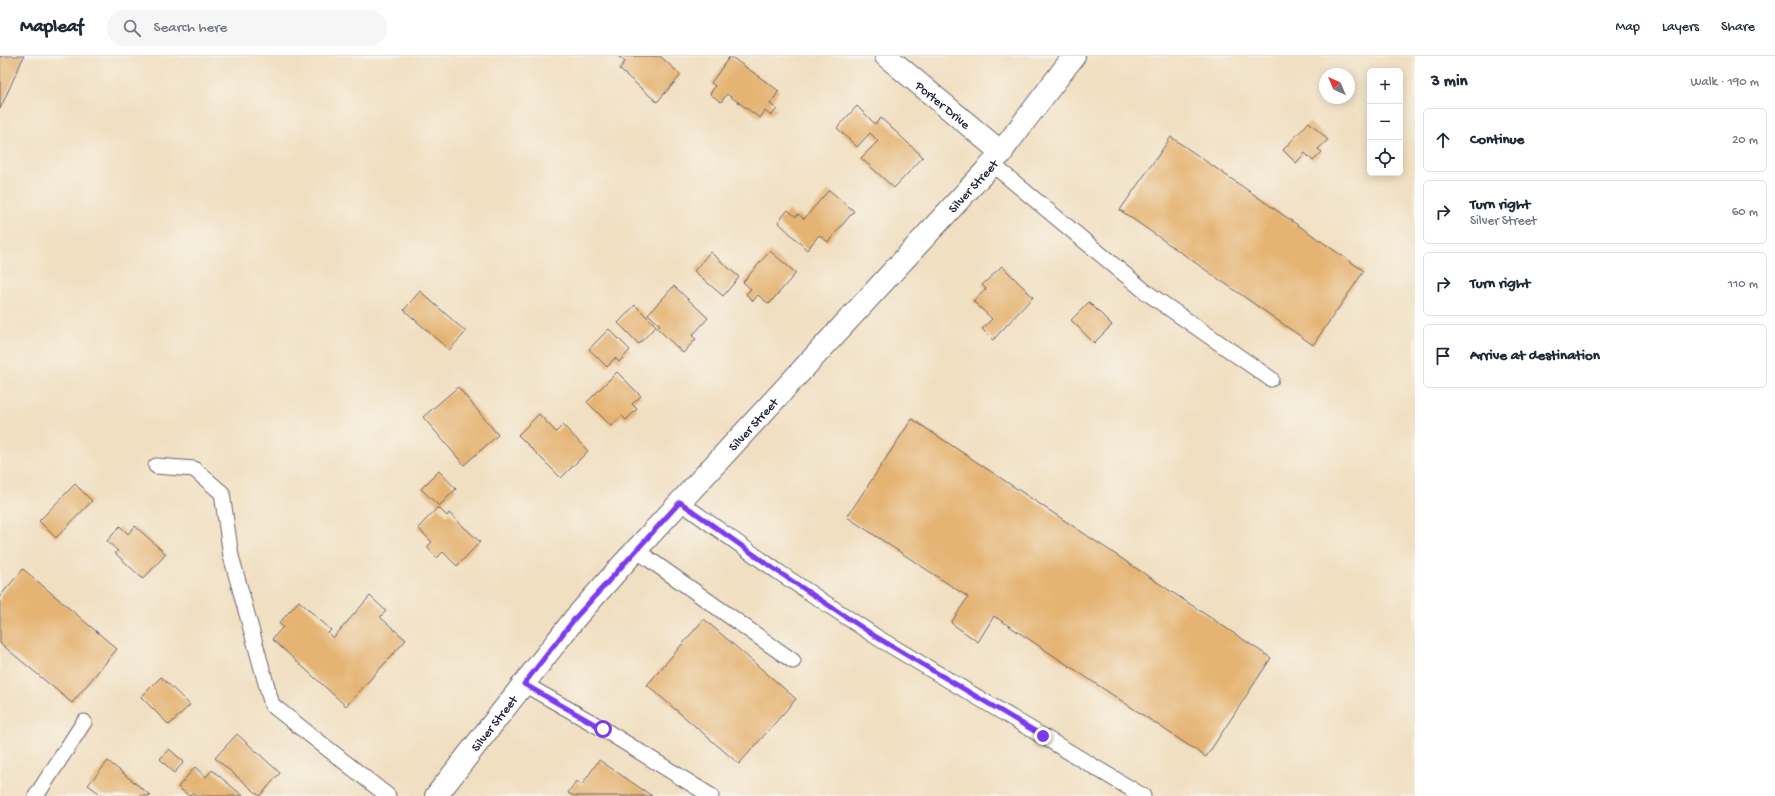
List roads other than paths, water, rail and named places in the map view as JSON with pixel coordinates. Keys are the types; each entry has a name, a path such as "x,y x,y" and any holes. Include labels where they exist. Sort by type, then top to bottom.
{"street":[{"name":"Porter Drive","path":"886,56 996,158"},
{"name":"Silver Street","path":"436,796 576,617 996,158 1074,56"}],"lane":[{"path":"996,158 1146,292 1271,379"},
{"path":"156,466 194,468 222,493 231,556 272,705 388,796"},
{"path":"680,502 777,571 878,638 1143,796"},
{"path":"636,550 793,661"},
{"path":"524,684 603,729 711,796"},
{"path":"36,796 84,722"}]}
